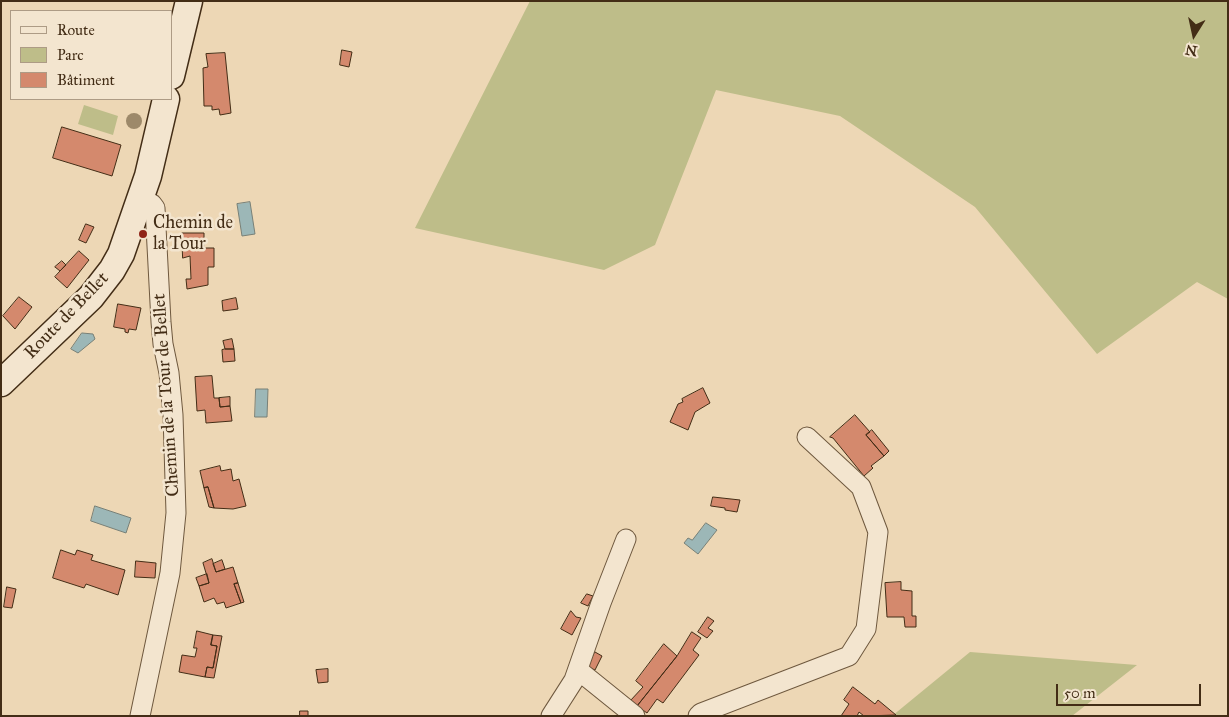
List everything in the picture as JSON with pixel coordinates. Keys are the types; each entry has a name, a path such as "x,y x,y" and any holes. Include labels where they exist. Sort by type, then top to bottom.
{"main road":[{"path":"172,72 189,1"},
{"name":"Route de Bellet","path":"1,383 91,297 122,254 142,199 166,100"}],"street":[{"name":"Chemin de la Tour de Bellet","path":"140,716 170,573 176,513 173,415 169,373 163,344 155,208 152,204 142,199"},
{"path":"698,716 700,713 849,656 866,629 878,532 861,487 807,438"},
{"path":"551,716 574,680 626,539"},
{"path":"578,670 635,716"}],"green space":[{"path":"530,1 1228,1 1228,299 1197,282 1097,354 975,207 840,116 716,90 655,245 604,270 415,228"},
{"path":"84,105 118,116 113,135 78,124"},
{"path":"970,652 1137,665 1072,716 892,716"}],"water":[{"path":"250,202 255,234 242,236 237,204"},
{"path":"82,333 93,334 95,339 78,353 71,349"},
{"path":"256,389 268,389 267,417 255,417"},
{"path":"95,506 131,518 126,533 91,521"},
{"path":"706,523 717,530 698,554 684,543 688,538 692,540"}],"building":[{"path":"342,50 352,52 349,67 340,65"},
{"path":"225,53 231,113 220,115 219,109 212,110 212,106 204,106 203,68 208,67 206,54"},
{"path":"62,127 121,145 112,176 53,158"},
{"path":"86,224 94,227 86,243 79,240"},
{"path":"182,233 204,233 204,248 214,248 214,267 208,267 208,285 187,289 186,279 191,279 190,256 183,258"},
{"path":"79,251 89,260 67,288 55,277"},
{"path":"62,261 66,265 60,271 55,267"},
{"path":"19,297 32,307 15,329 3,316"},
{"path":"236,298 238,309 223,311 222,301"},
{"path":"118,304 141,308 136,330 129,329 128,333 125,332 125,329 114,327"},
{"path":"232,339 234,349 225,349 223,341"},
{"path":"234,349 235,361 223,362 222,350"},
{"path":"212,376 214,398 219,398 220,407 230,406 232,421 206,423 205,410 197,411 195,377"},
{"path":"703,388 710,403 695,412 688,430 670,422 678,404 683,402 682,399"},
{"path":"230,397 230,406 220,407 219,398"},
{"path":"855,415 870,432 866,435 884,456 871,466 873,468 864,476 833,438 830,437"},
{"path":"872,430 889,451 884,456 866,435"},
{"path":"220,466 221,471 231,469 233,481 239,479 246,506 233,509 214,508 208,487 204,488 200,471"},
{"path":"208,487 214,508 209,507 204,488"},
{"path":"713,497 740,500 737,512 711,506"},
{"path":"61,550 75,555 77,550 93,555 91,560 125,570 118,595 86,584 84,588 53,578"},
{"path":"212,559 216,572 233,567 238,583 234,584 241,603 226,608 224,602 217,604 214,598 204,602 199,586 209,583 203,563"},
{"path":"222,560 225,569 216,572 213,564"},
{"path":"136,561 156,563 155,578 135,577"},
{"path":"207,574 209,583 199,586 196,578"},
{"path":"901,582 901,590 912,591 912,616 916,616 916,627 905,627 904,617 887,617 885,583"},
{"path":"238,583 244,602 241,603 234,584"},
{"path":"7,587 16,589 12,608 4,607"},
{"path":"587,594 593,596 588,606 581,603"},
{"path":"571,611 576,617 581,618 572,635 561,629"},
{"path":"708,617 714,621 708,628 713,631 707,638 698,632"},
{"path":"197,631 213,635 211,645 217,646 213,668 207,667 205,677 179,672 182,655 195,657 197,648 194,648"},
{"path":"692,632 701,638 693,650 699,655 663,703 657,699 647,713 637,706 677,656"},
{"path":"213,635 222,636 214,678 205,677 207,667 213,668 217,646 211,645"},
{"path":"664,644 677,656 637,706 630,701 643,687 636,681"},
{"path":"595,652 602,656 595,670 588,667"},
{"path":"328,669 328,682 318,683 316,670"},
{"path":"853,687 875,704 878,700 896,715 864,716 859,712 857,716 841,716 849,704 844,700"},
{"path":"300,711 308,711 308,716 300,716"}],"place":[{"name":"Chemin de la Tour","path":"143,234"}]}
